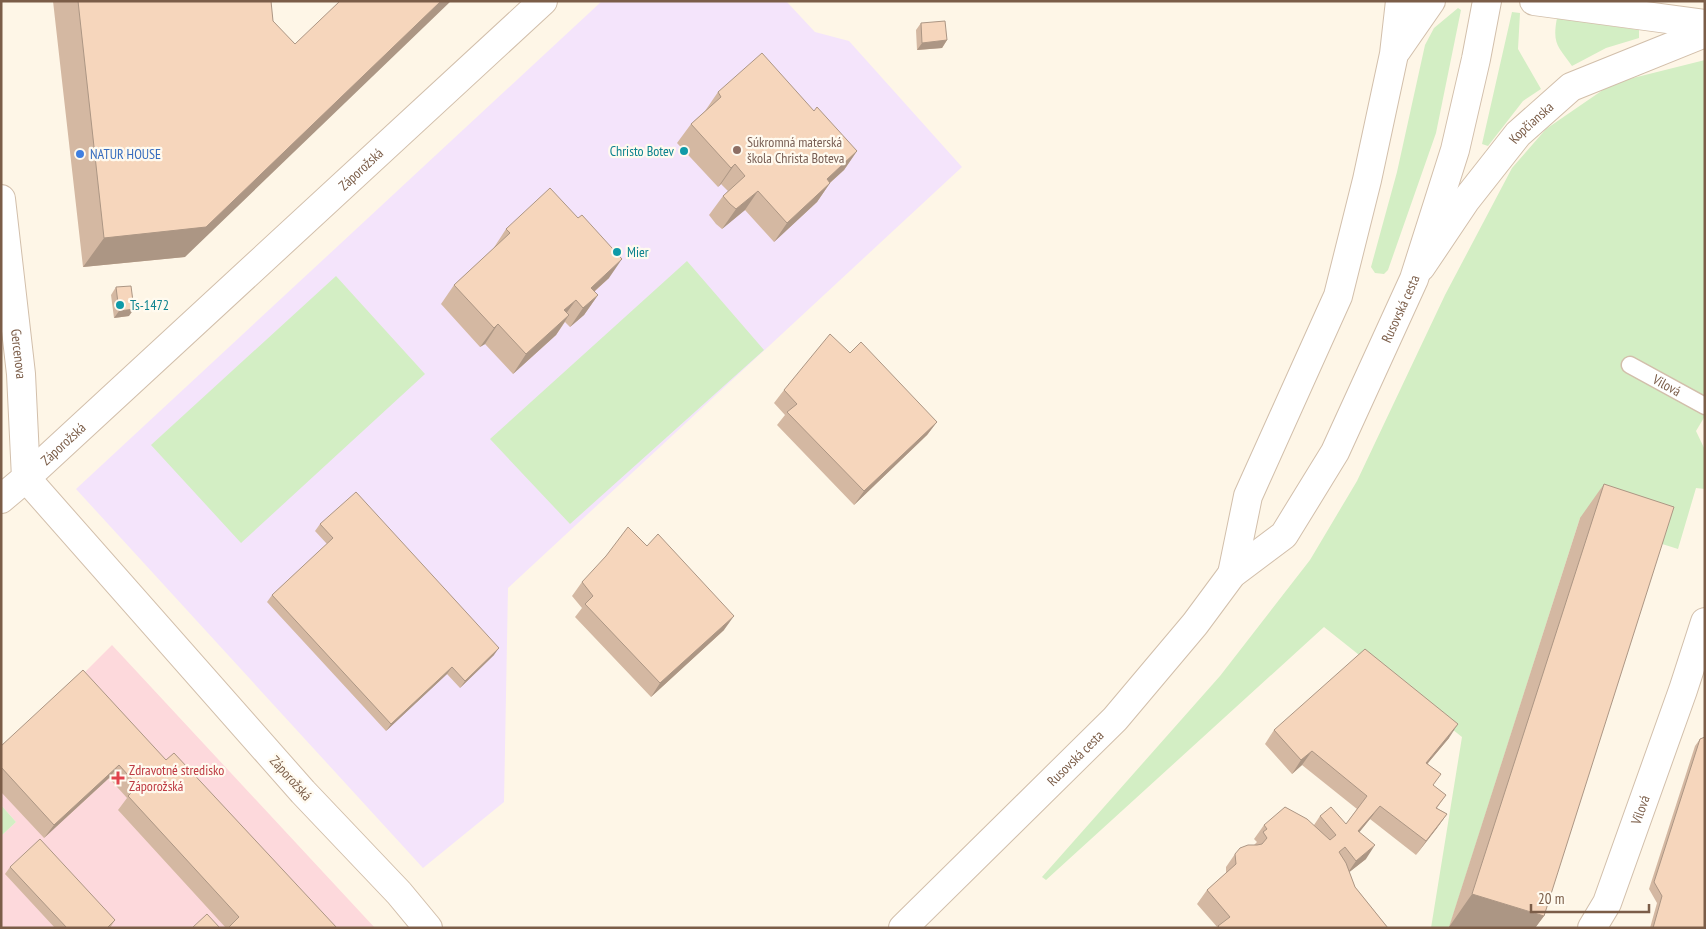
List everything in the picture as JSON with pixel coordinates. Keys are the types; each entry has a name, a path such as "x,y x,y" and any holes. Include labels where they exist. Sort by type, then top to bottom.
{"street":[{"name":"Záporožská","path":"428,928 399,893 303,792 26,478 543,1"},
{"name":"Rusovská cesta","path":"1232,574 1248,496 1338,296 1367,180 1394,54 1400,1"},
{"path":"1394,54 1431,1"},
{"name":"Rusovská cesta","path":"904,928 1115,719 1195,624 1232,574 1284,535 1335,452 1414,279 1455,150 1487,1"},
{"path":"1534,1 1705,24"},
{"name":"Kopčianska","path":"1414,279 1466,200 1518,134 1571,87 1705,33"},
{"name":"Gercenova","path":"1,199 21,374 26,478"},
{"path":"1,499 26,478"},
{"name":"Vilová","path":"1592,928 1607,903 1694,694 1705,622"}],"lane":[{"name":"Vilová","path":"1630,365 1705,406"}],"shaded area":[{"path":"602,1 786,1 815,32 849,41 962,167 508,588 504,802 423,868 76,489"},
{"name":"Zdravotné stredisko Záporožská","path":"112,645 375,928 1,928 1,836 16,822 1,805 1,751"}],"green space":[{"path":"1458,8 1461,10 1436,133 1388,270 1384,274 1375,273 1371,267 1397,172 1425,45 1434,28"},
{"path":"1512,12 1520,13 1518,49 1541,89 1523,101 1488,146 1482,144"},
{"path":"1557,18 1639,30 1639,38 1606,48 1572,66 1557,44 1555,34"},
{"path":"1705,60 1705,416 1696,431 1705,450 1705,489 1696,488 1678,549 1580,518 1449,928 1431,928 1462,737 1324,627 1046,880 1042,877 1220,676 1310,560 1357,481 1445,295 1512,168 1546,129 1613,83"},
{"path":"687,261 764,350 570,524 490,439"},
{"path":"336,276 425,374 241,543 151,445"},
{"path":"1,805 16,822 1,836"}],"building":[{"path":"78,1 271,1 273,21 295,44 340,1 441,1 206,227 104,238"},
{"path":"945,21 947,40 922,43 921,23"},
{"path":"762,53 814,111 817,107 857,151 827,179 830,183 787,223 758,191 736,209 730,204 723,196 745,176 735,164 731,168 691,124 721,97 718,92"},
{"path":"550,188 578,218 582,215 622,259 591,288 598,295 583,308 576,300 564,310 569,315 526,354 498,324 494,328 454,285 510,233 506,229"},
{"path":"131,286 134,309 119,311 116,287"},
{"path":"830,334 850,353 861,342 937,422 864,491 787,412 797,404 784,390"},
{"path":"1604,484 1674,507 1544,916 1472,894"},
{"path":"356,492 499,648 465,681 452,667 391,724 272,595 333,538 320,524"},
{"path":"628,527 647,546 658,534 734,616 660,683 585,604 593,596 582,582 606,556"},
{"path":"1365,649 1458,724 1426,763 1441,774 1433,785 1446,795 1436,808 1447,814 1426,841 1380,806 1358,831 1375,845 1356,861 1345,847 1339,852 1346,863 1355,887 1388,928 1220,928 1218,926 1230,917 1207,890 1236,864 1235,854 1240,848 1248,845 1262,844 1267,838 1263,832 1267,829 1264,825 1285,807 1307,819 1330,840 1336,835 1320,816 1331,807 1346,824 1367,796 1312,751 1301,760 1274,730"},
{"path":"83,670 166,760 174,753 337,928 228,928 239,917 128,796 138,786 119,765 54,825 1,767 1,746"},
{"path":"1705,737 1705,928 1653,928 1662,896 1654,882 1700,739"},
{"path":"40,839 115,920 107,928 67,928 10,867"},
{"path":"207,914 220,928 192,928"}],"place":[{"name":"Súkromná materská škola Christa Boteva","path":"737,150"},
{"name":"Christo Botev","path":"684,151"},
{"name":"NATUR HOUSE","path":"80,154"},
{"name":"Mier","path":"617,252"},
{"name":"Ts-1472","path":"120,305"},
{"name":"Zdravotné stredisko Záporožská","path":"118,778"}]}
